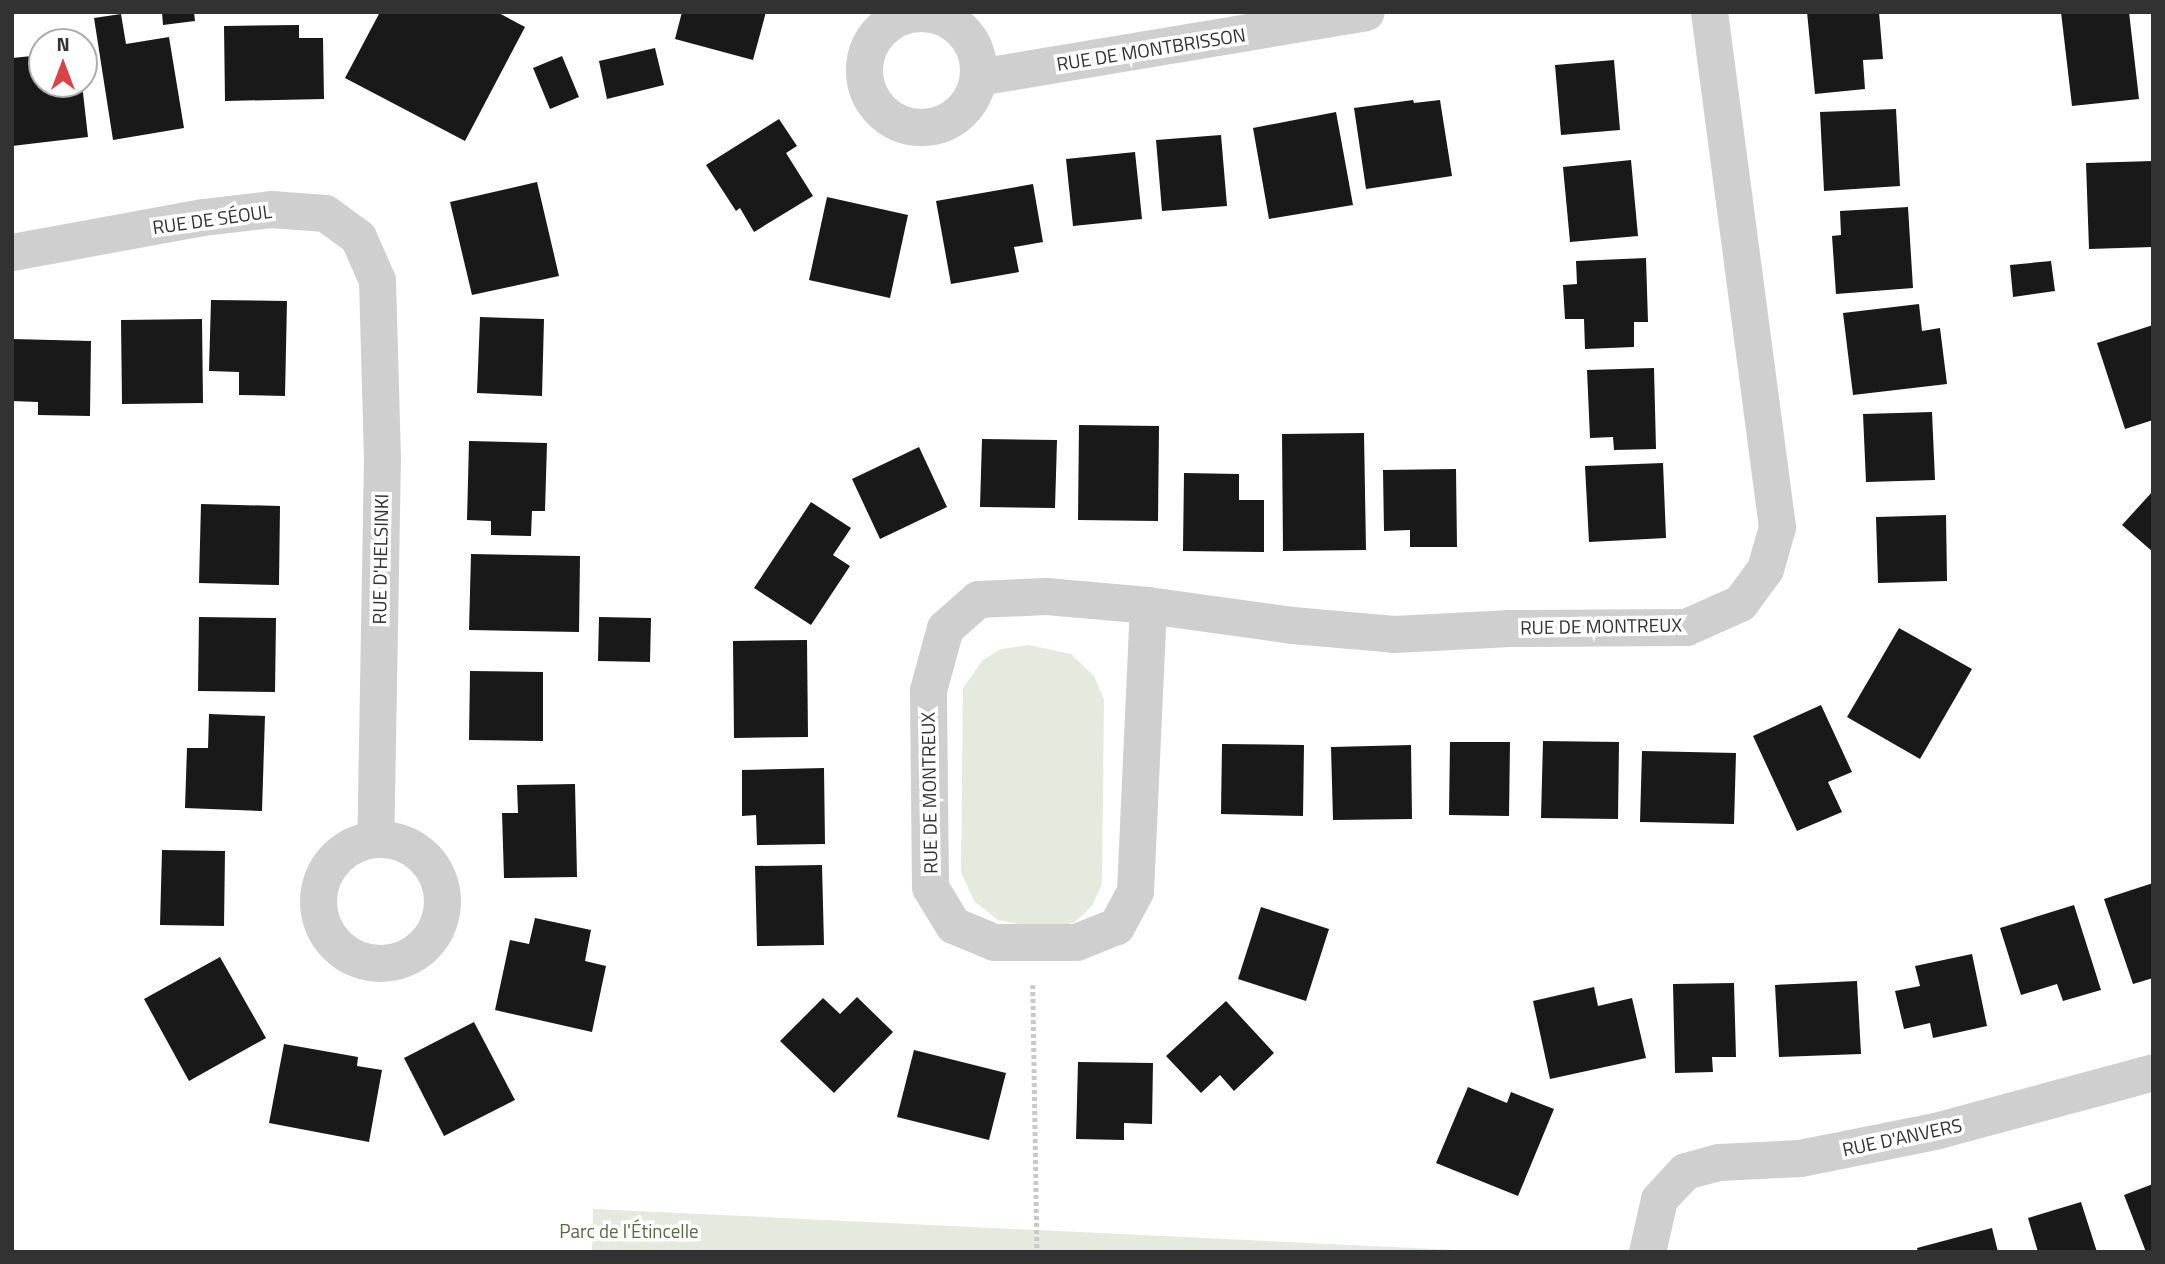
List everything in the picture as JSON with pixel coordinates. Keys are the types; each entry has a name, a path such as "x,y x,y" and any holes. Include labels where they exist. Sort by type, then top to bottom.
{"street":[{"name":"RUE DE MONTBRISSON","path":"978,77 1366,12"},
{"name":"RUE DE MONTREUX","path":"1148,605 1135,891 1116,926 1076,942 994,942 953,925 930,887 928,690 945,628 978,599 1046,596 1148,605 1292,625 1394,634 1510,628 1686,627 1740,603 1765,569 1777,527 1709,12"},
{"name":"RUE DE SÉOUL","path":"12,252 203,218 271,209 312,212 325,213 358,237 377,280"},
{"name":"RUE D'HELSINKI","path":"375,838 382,456 377,280"},
{"name":"RUE D'ANVERS","path":"1647,1252 1660,1199 1685,1171 1719,1162 1800,1158 1935,1131 2153,1072"}],"path":[{"path":"1032,942 1037,1252"}],"green space":[{"path":"1029,645 1071,654 1094,676 1104,700 1102,884 1092,906 1075,922 1047,930 998,920 974,901 961,872 963,688 983,660 1001,649"},
{"name":"Parc de l'Étincelle","path":"593,1209 1499,1252 592,1252"}],"building":[{"path":"162,12 194,12 195,21 163,25"},
{"path":"380,12 497,12 525,27 465,141 345,78"},
{"path":"682,12 766,12 753,60 675,39"},
{"path":"1807,12 1879,12 1883,59 1863,60 1865,89 1815,94"},
{"path":"2061,12 2129,12 2139,99 2072,106"},
{"path":"121,14 126,44 169,37 184,128 113,140 98,28 96,28 94,18"},
{"path":"299,25 299,38 323,38 324,99 225,101 224,26"},
{"path":"655,48 664,85 607,99 599,61"},
{"path":"28,56 28,98 84,98 88,137 12,146 12,58"},
{"path":"562,56 579,97 550,109 533,68"},
{"path":"1614,60 1620,130 1561,135 1555,65"},
{"path":"1413,100 1414,103 1440,100 1452,176 1366,189 1354,108"},
{"path":"1896,109 1900,186 1824,191 1820,112"},
{"path":"1336,112 1353,205 1269,219 1253,128"},
{"path":"779,119 797,146 786,153 813,196 754,232 740,208 736,211 706,165"},
{"path":"1221,135 1227,206 1162,211 1156,140"},
{"path":"1135,152 1142,219 1073,226 1066,159"},
{"path":"1631,160 1638,236 1570,242 1563,167"},
{"path":"2153,161 2153,247 2089,249 2086,163"},
{"path":"537,182 559,276 472,295 450,202"},
{"path":"1033,184 1043,242 1014,247 1019,272 951,284 936,201"},
{"path":"827,197 908,215 890,298 809,280"},
{"path":"1908,207 1913,288 1836,294 1832,236 1841,235 1840,211"},
{"path":"1646,258 1648,322 1634,322 1634,347 1585,349 1584,319 1565,319 1563,285 1577,284 1576,261"},
{"path":"2051,261 2055,291 2013,297 2010,265"},
{"path":"211,300 287,301 285,396 239,395 239,372 209,371"},
{"path":"1919,304 1922,331 1940,328 1947,384 1853,395 1843,313"},
{"path":"480,317 544,319 542,396 477,393"},
{"path":"202,319 203,403 122,404 121,320"},
{"path":"2153,325 2153,420 2125,429 2097,343"},
{"path":"12,339 91,341 90,416 38,415 38,402 12,401"},
{"path":"1654,368 1656,449 1614,450 1613,437 1590,438 1587,370"},
{"path":"1932,412 1935,480 1866,482 1863,414"},
{"path":"1079,425 1159,426 1158,521 1078,520"},
{"path":"1364,433 1366,550 1283,551 1282,434"},
{"path":"982,439 1057,440 1055,508 980,507"},
{"path":"469,441 547,443 545,511 532,511 531,536 491,535 491,521 467,520"},
{"path":"919,447 947,507 880,539 852,479"},
{"path":"1663,463 1666,538 1589,542 1585,466"},
{"path":"1456,469 1457,547 1410,547 1410,530 1384,531 1383,470"},
{"path":"1184,473 1239,474 1239,500 1264,500 1264,552 1183,551"},
{"path":"2153,491 2153,552 2122,525"},
{"path":"811,502 851,528 833,555 850,566 811,625 754,588"},
{"path":"201,504 280,506 279,585 199,583"},
{"path":"1946,515 1947,581 1878,583 1876,517"},
{"path":"471,554 580,556 579,632 469,630"},
{"path":"199,617 276,618 275,692 198,691"},
{"path":"599,617 651,618 650,662 598,661"},
{"path":"1899,628 1972,669 1920,759 1847,717"},
{"path":"807,640 808,737 734,738 733,641"},
{"path":"470,671 543,672 543,741 469,740"},
{"path":"1821,705 1852,772 1828,782 1842,812 1797,831 1753,736"},
{"path":"209,714 265,716 262,811 185,808 187,748 208,748"},
{"path":"1543,741 1619,742 1618,819 1541,818"},
{"path":"1450,742 1510,742 1509,816 1449,815"},
{"path":"1222,744 1304,745 1303,816 1221,814"},
{"path":"1411,745 1412,819 1333,820 1331,747"},
{"path":"1642,751 1736,753 1734,824 1640,822"},
{"path":"824,768 825,844 757,845 756,815 742,816 742,770"},
{"path":"575,784 577,877 504,878 502,813 518,813 517,785"},
{"path":"162,850 225,851 224,926 160,925"},
{"path":"822,865 824,945 757,946 755,866"},
{"path":"2153,883 2153,978 2133,984 2104,899"},
{"path":"2074,905 2101,990 2063,1001 2057,984 2021,995 2000,928"},
{"path":"1261,907 1329,929 1306,1001 1238,979"},
{"path":"535,918 591,930 585,961 606,966 592,1032 495,1010 510,940 529,944"},
{"path":"1972,954 1987,1026 1933,1038 1930,1023 1904,1029 1895,991 1920,986 1915,966"},
{"path":"220,957 266,1038 189,1081 144,999"},
{"path":"1857,981 1861,1054 1779,1057 1775,985"},
{"path":"1734,983 1736,1057 1712,1057 1713,1072 1675,1073 1673,984"},
{"path":"1594,987 1598,1006 1632,998 1646,1058 1550,1079 1533,1001"},
{"path":"857,997 893,1032 834,1093 780,1041 823,998 840,1014"},
{"path":"1226,1001 1274,1053 1234,1091 1220,1075 1201,1093 1166,1056"},
{"path":"474,1022 515,1100 444,1136 404,1058"},
{"path":"284,1044 358,1057 357,1066 382,1070 369,1142 269,1123"},
{"path":"914,1050 1006,1073 989,1140 897,1117"},
{"path":"1078,1062 1153,1063 1152,1124 1124,1123 1124,1140 1076,1139"},
{"path":"1468,1087 1507,1103 1511,1092 1554,1109 1518,1196 1436,1163"},
{"path":"2153,1184 2153,1252 2146,1252 2124,1195"},
{"path":"2081,1202 2097,1252 2038,1252 2028,1218"},
{"path":"1992,1228 1998,1252 1918,1252 1917,1248"}]}
